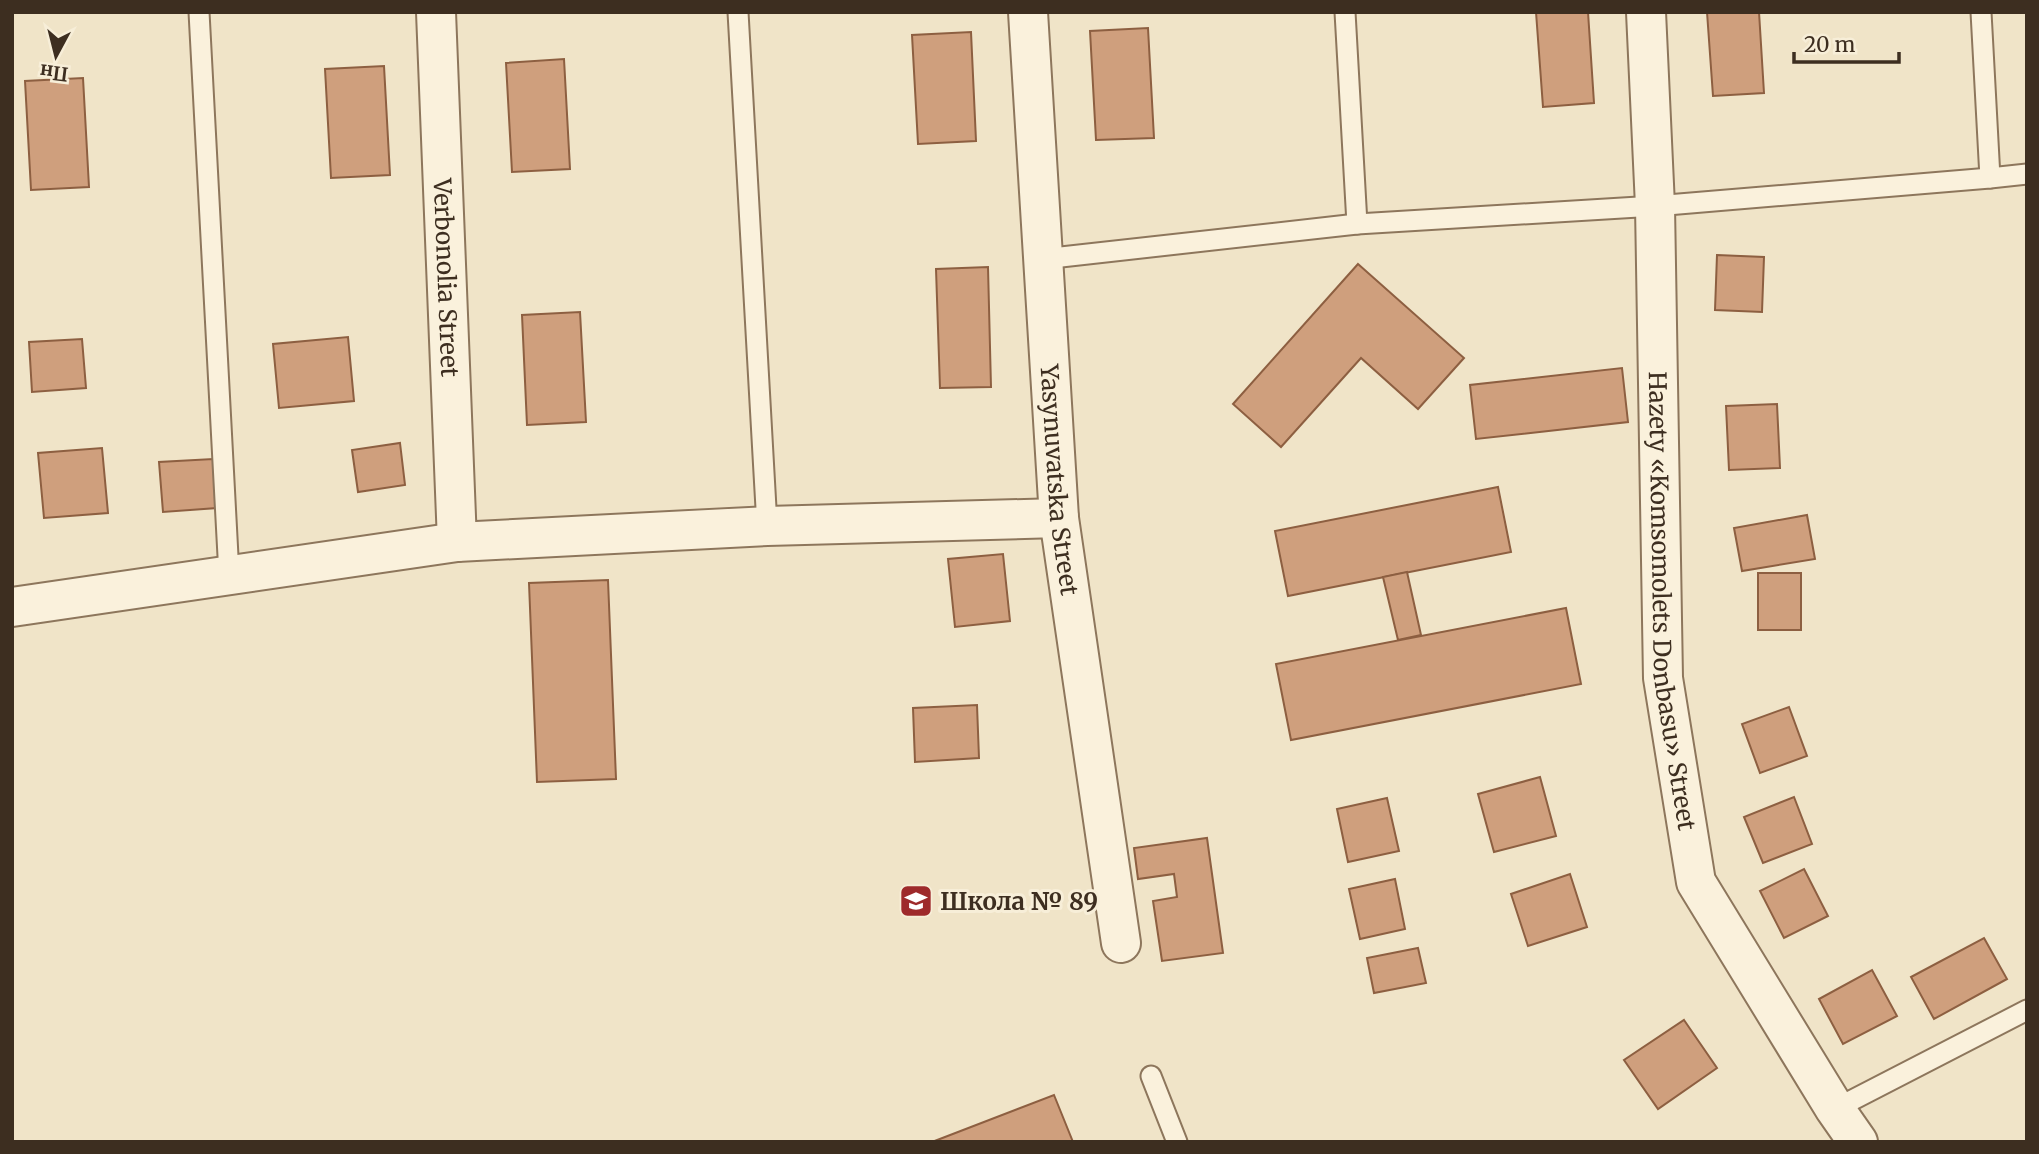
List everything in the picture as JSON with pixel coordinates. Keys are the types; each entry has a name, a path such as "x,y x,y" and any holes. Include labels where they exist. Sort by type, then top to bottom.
{"street":[{"name":"Verbonolia Street","path":"436,12 457,542"},
{"name":"Yasynuvatska Street","path":"1028,12 1059,518 1121,943"},
{"name":"Hazety «Komsomolets Donbasu» Street","path":"1646,12 1655,206 1663,678 1696,882 1858,1142"},
{"path":"12,607 457,542 767,526 1059,518"}],"lane":[{"path":"199,12 229,575"},
{"path":"738,12 767,526"},
{"path":"1345,12 1357,224"},
{"path":"1980,12 1990,178"},
{"path":"1043,259 1357,224 1655,206 2027,174"},
{"path":"1835,1109 2027,1010"},
{"path":"1151,1076 1177,1142"}],"building":[{"path":"1536,12 1588,12 1594,103 1543,107"},
{"path":"1707,12 1759,12 1764,93 1713,96"},
{"path":"1148,28 1154,138 1096,140 1090,31"},
{"path":"971,32 976,141 918,144 912,35"},
{"path":"564,59 570,169 512,172 506,63"},
{"path":"384,66 390,175 331,178 325,69"},
{"path":"83,78 89,187 31,190 25,81"},
{"path":"1717,255 1764,257 1762,312 1715,310"},
{"path":"1358,264 1464,358 1418,409 1361,358 1281,447 1233,404"},
{"path":"988,267 991,387 940,388 936,269"},
{"path":"580,312 586,422 527,425 522,315"},
{"path":"348,337 354,401 279,408 273,344"},
{"path":"82,339 86,388 32,392 29,342"},
{"path":"1622,368 1628,422 1476,439 1470,385"},
{"path":"1777,404 1780,468 1729,470 1726,406"},
{"path":"400,443 405,485 358,492 352,450"},
{"path":"102,448 108,513 44,518 38,453"},
{"path":"213,459 217,508 163,512 159,462"},
{"path":"1498,487 1511,552 1288,596 1275,531"},
{"path":"1807,515 1815,559 1742,571 1734,528"},
{"path":"1003,554 1010,621 955,627 948,559"},
{"path":"1407,572 1421,635 1398,640 1383,577"},
{"path":"1758,573 1801,573 1801,630 1758,630"},
{"path":"608,580 616,779 537,782 529,583"},
{"path":"1566,608 1581,684 1291,740 1276,664"},
{"path":"977,705 979,758 915,762 913,708"},
{"path":"1789,707 1807,756 1760,773 1742,724"},
{"path":"1540,777 1556,836 1494,852 1478,794"},
{"path":"1794,797 1812,844 1763,863 1744,817"},
{"path":"1387,798 1399,851 1348,862 1337,809"},
{"path":"1207,838 1223,953 1162,961 1153,901 1177,897 1174,874 1138,879 1134,848"},
{"path":"1804,869 1828,916 1784,938 1760,891"},
{"path":"1570,874 1587,927 1528,946 1511,894"},
{"path":"1395,879 1405,929 1360,939 1349,889"},
{"path":"1984,938 2007,979 1934,1019 1911,977"},
{"path":"1418,948 1426,983 1374,993 1367,958"},
{"path":"1872,970 1897,1016 1843,1044 1819,999"},
{"path":"1684,1020 1717,1068 1658,1109 1624,1060"},
{"path":"1054,1095 1073,1142 932,1142"}],"place":[{"name":"Школа № 89","path":"916,901"}]}
